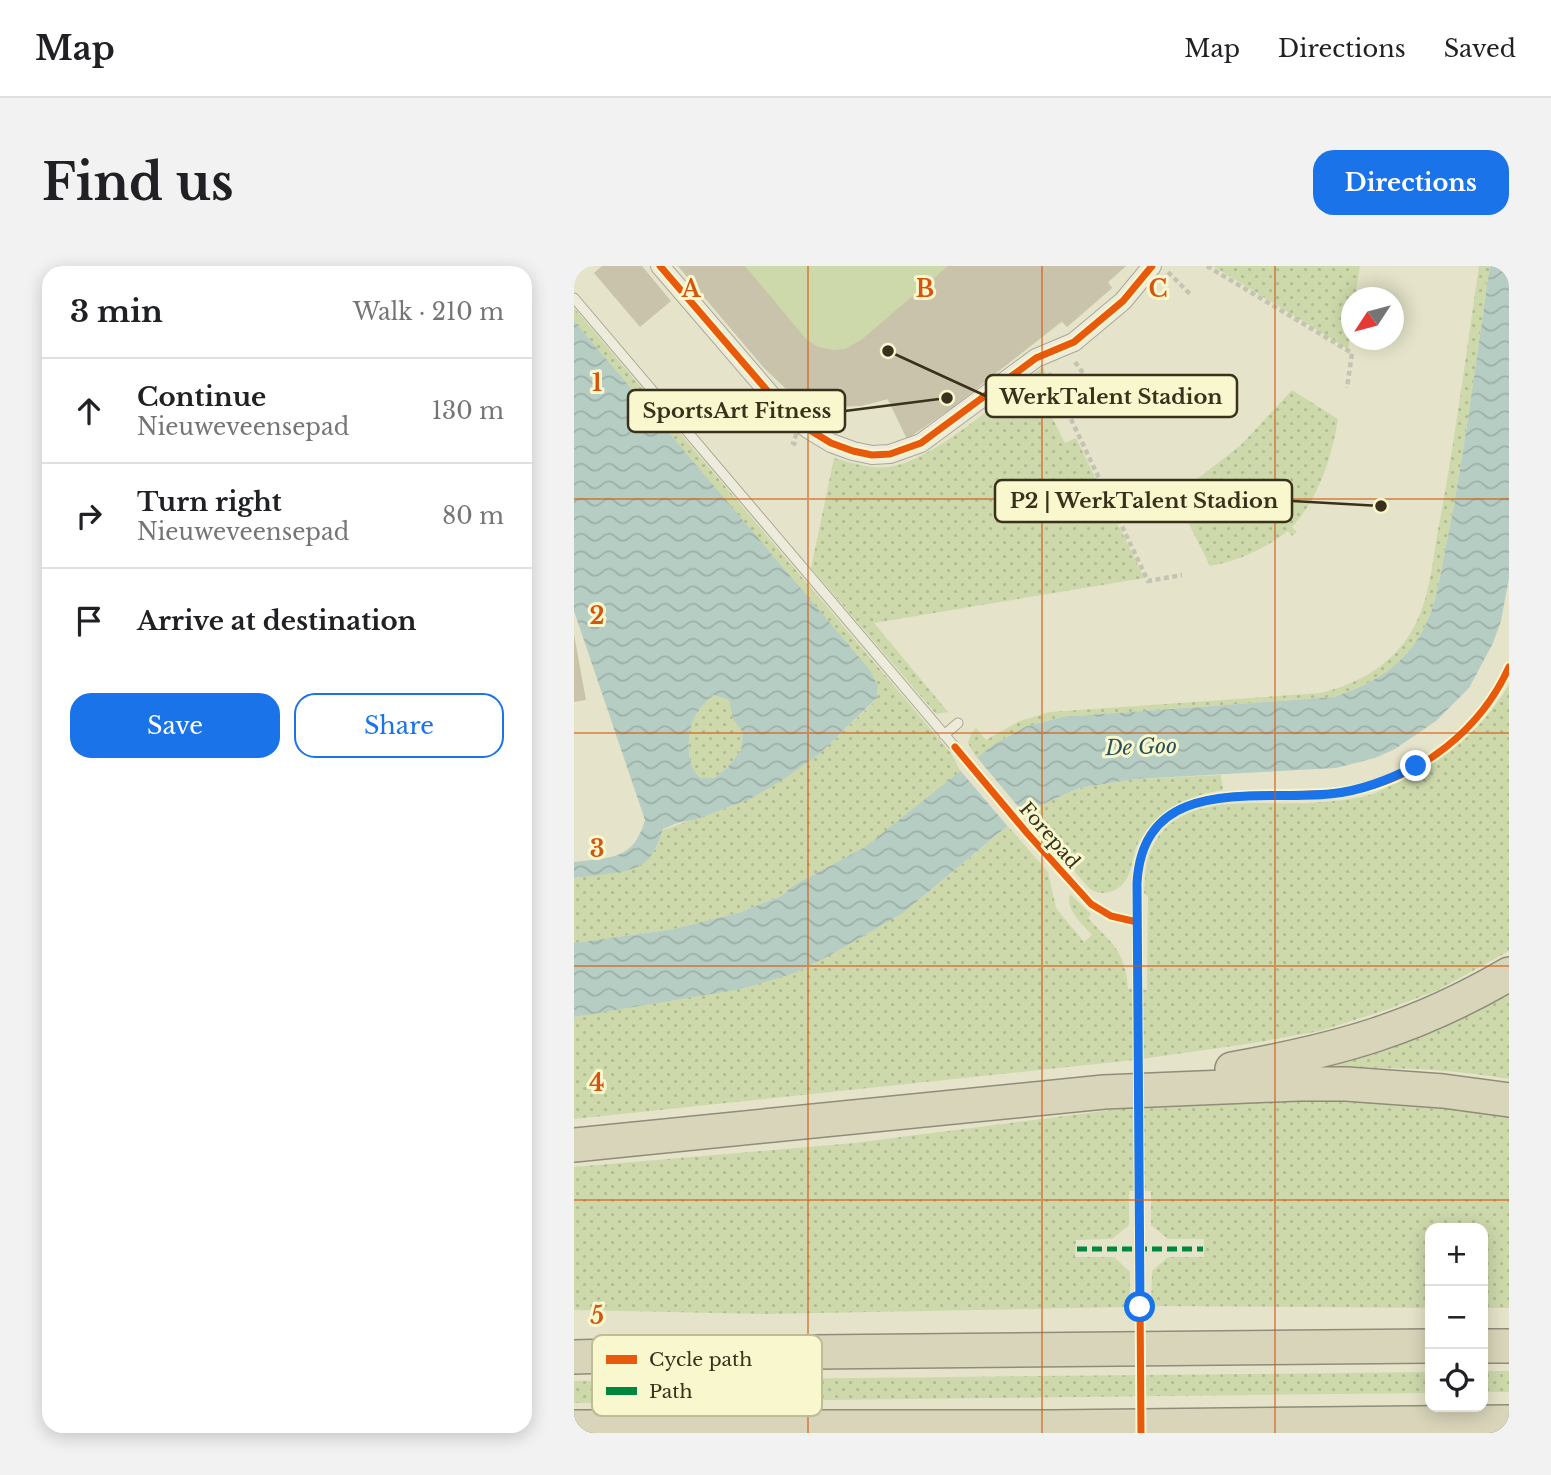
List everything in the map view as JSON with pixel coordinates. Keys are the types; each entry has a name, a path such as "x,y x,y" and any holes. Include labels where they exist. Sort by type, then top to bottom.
{"highway":[{"path":"1104,1092 1295,1058 1358,1042 1447,1008 1509,974"},
{"path":"574,1145 1104,1092 1346,1084 1443,1091 1509,1100"},
{"path":"574,1338 592,1340"},
{"path":"822,1352 1425,1346"},
{"path":"1488,1346 1509,1346"},
{"path":"574,1357 592,1356"},
{"path":"574,1427 1053,1427 1509,1422"},
{"path":"989,1433 1053,1427"}],"street":[{"path":"660,266 783,409 820,436 852,451 872,455 890,454 921,443 1040,355 1077,340 1123,301 1152,266"}],"lane":[{"path":"574,299 955,747"},
{"path":"944,735 958,723"}],"path":[{"path":"1162,266 1190,294"},
{"path":"1207,266 1352,353 1346,388"},
{"path":"1040,355 1148,581 1182,575"},
{"path":"796,445 793,443 809,400"}],"green space":[{"path":"678,266 1126,266 1108,282 1112,288 1067,327 1062,322 953,407 907,439 887,399 861,406 839,407 819,404 785,385 753,354"},
{"path":"1213,266 1360,266 1357,287 1341,287 1341,345"},
{"path":"1479,266 1490,266 1465,441 1442,569 1425,627 1402,658 1370,682 1333,697 1062,717 1016,732 977,759 968,743 976,728 986,740 1020,721 1050,712 1321,693 1358,680 1390,658 1415,625 1429,585"},
{"path":"574,308 951,753 961,772 865,847 794,885 781,896 741,912 674,929 574,943 574,878 617,872 656,849 663,830 735,805 818,755 874,702 878,689 869,670 574,321"},
{"path":"1043,367 1056,397 1045,403 1065,443 1076,438 1144,578 874,623 948,712 936,714 811,568 834,458 874,467 905,463 925,454 968,426"},
{"path":"1292,390 1338,419 1328,462 1317,490 1292,527 1297,532 1292,536 1288,531 1251,553 1210,566 1175,496 1241,445"},
{"path":"1509,685 1509,951 1438,990 1320,1031 1254,1043 1134,1060 574,1119 574,1017 795,973 903,913 1008,826 1048,872 1056,908 1084,942 1092,935 1072,911 1070,894 1091,914 1088,918 1121,957 1128,989 1147,990 1148,896 1144,893 1146,871 1151,850 1164,830 1181,816 1226,804 1333,801 1369,795 1448,753 1486,717"},
{"path":"713,695 729,700 733,719 743,733 741,750 727,768 714,778 701,778 696,774 691,762 690,733 692,722"},
{"path":"1221,775 1223,790 1186,800 1161,815 1152,824 1138,843 1127,879 1117,889 1106,893 1089,888 1023,813 1079,788 1135,779"},
{"path":"1509,986 1509,1079 1424,1070 1282,1069"},
{"path":"1305,1096 1509,1111 1509,1308 1488,1308 1488,1223 1425,1223 1425,1308 1151,1306 1152,1271 1168,1257 1204,1257 1204,1239 1168,1239 1151,1225 1151,1191 1129,1191 1129,1225 1112,1239 1076,1240 1075,1257 1114,1257 1130,1272 1130,1307 764,1314 574,1310 574,1167 854,1143 1134,1107"},
{"path":"1488,1371 1509,1371 1509,1392 1488,1392"},
{"path":"1425,1372 1425,1393 822,1400 822,1378"},
{"path":"574,1381 592,1381 592,1403 574,1403"}],"water":[{"name":"De Goo","path":"1490,266 1509,266 1509,578 1501,621 1493,643 1469,688 1436,721 1395,749 1375,758 1336,768 1135,779 1079,788 1023,813 903,913 795,973 741,989 574,1017 574,943 674,929 741,912 781,896 794,885 865,847 993,745 1027,726 1062,717 1333,697 1370,682 1392,667 1419,637 1430,616 1437,593 1459,476"},
{"path":"574,321 870,670 878,686 877,698 818,755 784,779 750,799 663,829 654,852 638,867 574,878 574,862 610,857 627,850 640,833 645,820 574,611","holes":["713,695 729,700 733,719 743,733 741,750 727,768 714,778 701,778 696,774 689,755 692,722"]}],"pier":[{"path":"975,755 1026,816 1010,829 959,769"}],"building":[{"path":"602,266 642,266 671,301 640,327 594,273"},
{"path":"678,266 745,266 807,340 818,347 833,350 845,349 861,340 948,266 1126,266 1108,282 1112,288 1067,327 1062,321 953,407 907,439 888,399 861,406 838,406 812,401 785,388 764,368"},
{"path":"574,634 586,700 574,702"}],"marked path":[{"path":"1077,1249 1203,1249"}],"cycle path":[{"path":"660,266 783,409 831,443 872,455 890,454 921,443 1036,358 1074,342 1123,301 1152,266"},
{"path":"1141,1433 1137,883 1145,845 1163,821 1189,805 1220,798 1324,794 1355,790 1403,774 1447,747 1466,729 1497,690 1509,667"},
{"name":"Forepad","path":"955,747 1091,904 1111,916 1137,922"}],"place":[{"name":"WerkTalent Stadion","path":"888,351"},
{"name":"SportsArt Fitness","path":"947,398"},
{"name":"P2 | WerkTalent Stadion","path":"1381,506"}],"route":[{"path":"1140,1307 1137,883 1145,843 1168,817 1205,799 1232,795 1333,793 1370,786 1416,766"}]}
